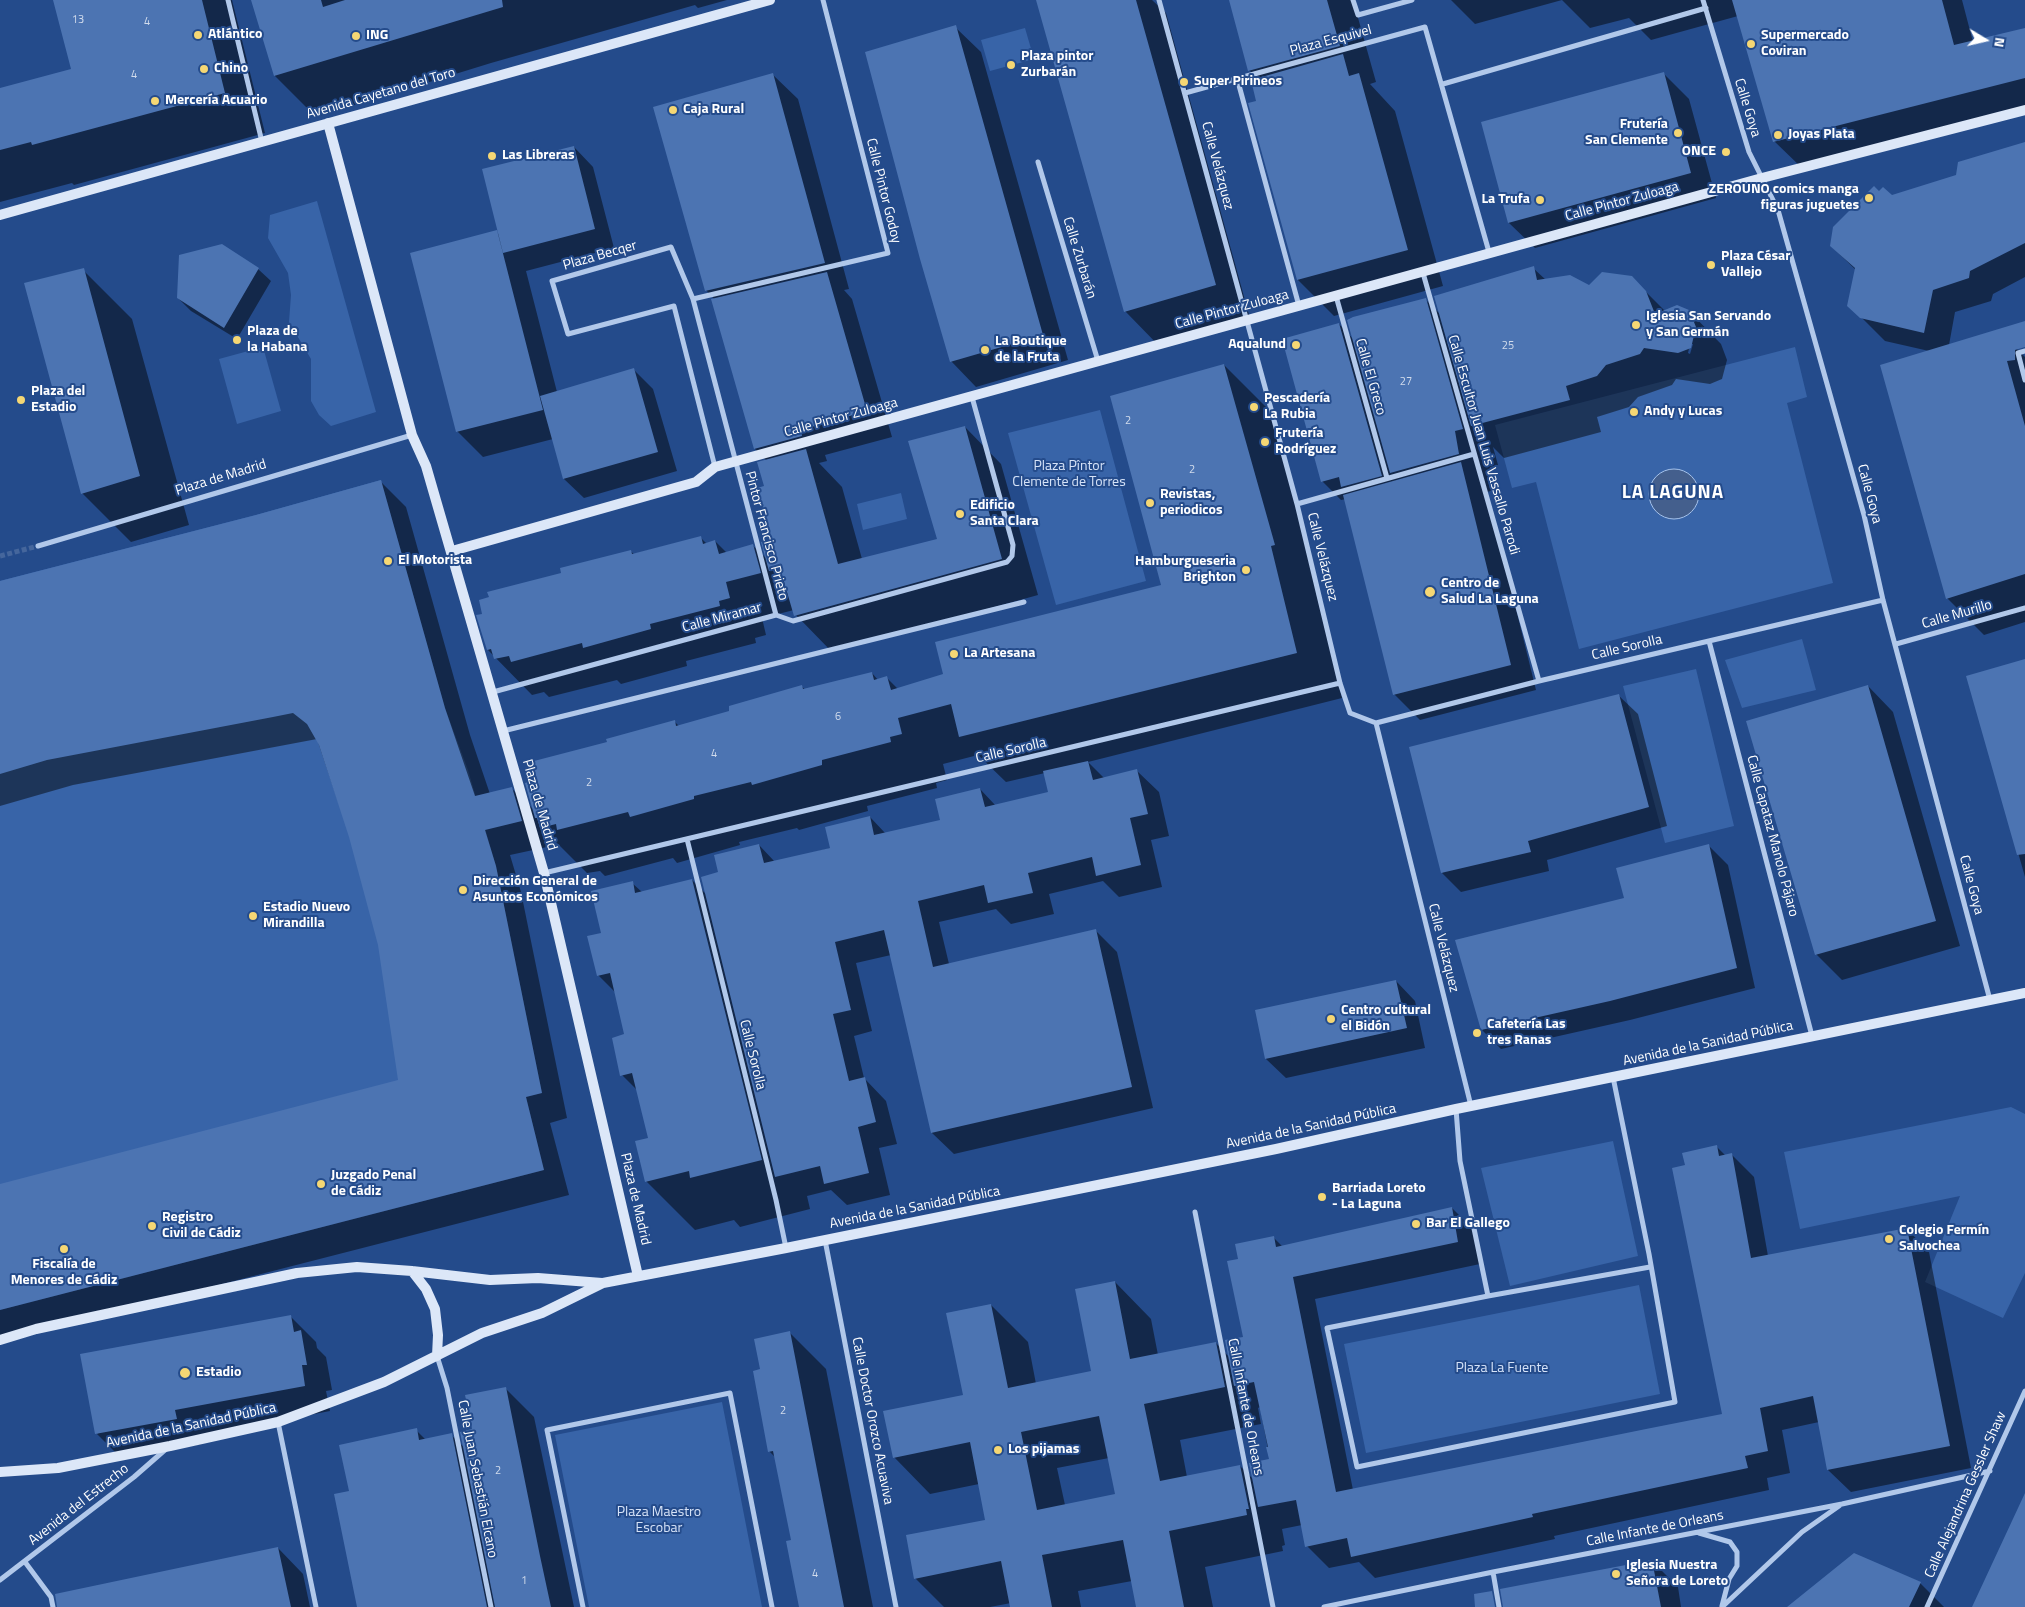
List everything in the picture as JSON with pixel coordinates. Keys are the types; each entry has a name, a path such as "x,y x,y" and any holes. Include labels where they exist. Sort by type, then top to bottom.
{"main road":[{"name":"Avenida Cayetano del Toro","path":"0,215 770,0"},
{"name":"Calle Pintor Zuloaga","path":"452,551 696,482 715,467 1423,273 1489,252 1762,178 2025,110"},
{"name":"Plaza de Madrid","path":"328,123 412,435 426,466 452,551 544,873 638,1276"},
{"name":"Avenida de la Sanidad Pública","path":"0,1340 36,1329 298,1273 357,1267 490,1280 538,1278 602,1283 1267,1151 1456,1109 2025,994"},
{"path":"412,1271 426,1289 435,1309 438,1335 436,1356"},
{"name":"Avenida de la Sanidad Pública","path":"0,1472 58,1468 278,1422 384,1382 482,1332 542,1313 602,1283"}],"street":[{"path":"228,0 262,142"},
{"name":"Calle Pintor Godoy","path":"693,299 888,253 823,0"},
{"name":"Calle Velázquez","path":"1159,0 1297,504 1340,683 1350,713 1376,723 1471,1106"},
{"path":"1353,0 1358,15 1412,0"},
{"name":"Calle Goya","path":"1703,0 1749,152 1778,210 1864,515 1883,600 1990,1001"},
{"path":"1443,84 1706,8"},
{"name":"Plaza Esquivel","path":"1185,93 1425,27 1443,84 1489,252"},
{"path":"1237,78 1300,306"},
{"name":"Calle Zurbarán","path":"1038,162 1098,361"},
{"name":"Plaza Becqer","path":"715,467 674,306 568,334 552,281 671,247 693,299 735,462"},
{"name":"Calle Escultor Juan Luis Vassallo Parodi","path":"1423,273 1538,680"},
{"name":"Calle El Greco","path":"1336,296 1387,478"},
{"path":"2025,351 2018,353 2025,380"},
{"name":"Calle Miramar","path":"493,692 776,615 793,621 1007,562 1012,556 1013,545 972,397"},
{"name":"Plaza de Madrid","path":"38,546 412,435"},
{"path":"1297,504 1474,454"},
{"name":"Pintor Francisco Prieto","path":"735,462 776,615"},
{"name":"Calle Sorolla","path":"1376,723 1538,680 1883,600"},
{"path":"503,731 1024,602"},
{"name":"Calle Murillo","path":"1896,644 2025,608"},
{"name":"Calle Capataz Manolo Pájaro","path":"1709,641 1812,1036"},
{"name":"Calle Sorolla","path":"544,873 1340,683"},
{"name":"Calle Sorolla","path":"687,840 775,1193 786,1248"},
{"path":"1613,1077 1650,1267 1675,1402 1356,1468 1327,1328 1488,1296 1650,1267"},
{"path":"1456,1109 1460,1161 1488,1296"},
{"name":"Calle Infante de Orleans","path":"1195,1212 1274,1607"},
{"name":"Calle Doctor Orozco Acuaviva","path":"825,1240 896,1607"},
{"name":"Calle Juan Sebastián Elcano","path":"436,1356 447,1388 490,1607"},
{"name":"Calle Alejandrina Gessler Shaw","path":"1927,1607 2025,1391"},
{"path":"583,1607 547,1430 730,1393 772,1607"},
{"path":"278,1422 316,1607"},
{"name":"Avenida del Estrecho","path":"0,1580 170,1446"},
{"name":"Calle Infante de Orleans","path":"1324,1607 1842,1504 1990,1471"},
{"path":"1722,1607 1802,1532 1842,1504"},
{"path":"1696,1532 1730,1542 1737,1552 1737,1566 1729,1579 1722,1607"},
{"path":"25,1562 51,1597 53,1607"},
{"path":"1493,1572 1499,1607"}],"green space":[{"path":"1025,28 1034,59 990,71 981,40"},
{"path":"317,201 376,412 331,426 319,415 311,401 311,359 289,322 291,295 288,273 268,238 270,215"},
{"path":"263,347 281,411 237,424 219,359"},
{"path":"1795,347 1807,397 1787,403 1833,583 1579,649 1536,482 1512,488 1495,425"},
{"name":"Plaza Pîntor Clemente de Torres","path":"1100,410 1146,581 1056,605 1008,433"},
{"name":"Estadio Nuevo Mirandilla","path":"381,480 445,708 468,770 496,866 542,1093 526,1097 544,1170 0,1310 0,581 256,515"},
{"path":"901,493 907,519 863,530 857,504"},
{"path":"1802,639 1816,690 1742,708 1725,660"},
{"path":"1696,669 1734,826 1665,843 1623,686"},
{"path":"2011,1107 2025,1114 2025,1273 2003,1318 1925,1282 1960,1196 1800,1229 1784,1152"},
{"path":"1613,1141 1638,1256 1510,1286 1481,1168"},
{"name":"Plaza La Fuente","path":"1639,1285 1660,1394 1366,1453 1344,1344"},
{"name":"Plaza Maestro Escobar","path":"722,1402 762,1607 589,1607 555,1435"}],"shaded area":[{"path":"1674,469 1688,473 1695,480 1699,494 1695,508 1688,515 1674,519 1660,515 1653,508 1649,494 1653,480 1660,473"}],"building":[{"path":"53,0 202,0 225,93 32,145 31,142 0,150 0,88 71,69"},
{"path":"251,0 321,0 323,7 345,0 502,0 503,7 274,76"},
{"path":"1036,0 1136,0 1216,285 1124,312"},
{"path":"1229,0 1327,0 1340,46 1248,71"},
{"path":"1732,0 1942,0 1954,45 2025,28 2025,78 1773,142"},
{"path":"956,25 1043,335 950,362 920,259 865,52"},
{"path":"1343,54 1349,76 1359,73 1408,250 1297,280 1248,103 1256,101 1251,80"},
{"path":"1664,72 1691,173 1508,223 1481,122"},
{"path":"773,73 825,263 705,291 653,107"},
{"path":"2025,142 2025,243 1970,271 1969,278 1933,290 1924,333 1860,318 1847,306 1855,268 1830,246 1833,227 1874,186 1879,191 1883,187 1892,195 1956,175 1958,162"},
{"path":"574,146 595,229 503,253 482,169"},
{"path":"497,230 543,410 456,432 410,253"},
{"path":"222,244 259,268 224,328 177,298 179,255"},
{"path":"1534,266 1537,280 1570,275 1589,285 1602,272 1632,276 1646,291 1655,314 1677,305 1689,310 1696,327 1691,348 1678,353 1644,348 1640,354 1606,365 1597,376 1566,386 1570,400 1471,426 1434,296"},
{"path":"84,268 140,476 81,494 24,283"},
{"path":"827,272 867,411 801,430 802,436 754,449 711,299"},
{"path":"1426,298 1463,429 1455,431 1459,454 1390,473 1347,320"},
{"path":"2025,321 2025,347 2015,350 2015,360 2007,361 2025,426 2025,574 1946,599 1880,365"},
{"path":"1339,323 1382,476 1341,487 1339,477 1321,482 1282,339"},
{"path":"1224,364 1275,545 1271,546 1297,653 959,737 951,704 898,718 902,734 890,737 891,742 822,760 822,765 752,785 751,782 694,796 694,799 630,817 628,812 557,830 556,824 540,828 537,818 535,818 525,783 528,782 525,768 535,766 534,761 607,742 606,739 675,720 676,726 729,711 729,706 802,685 803,689 872,672 874,680 887,676 891,690 943,674 935,642 1161,585 1110,396"},
{"path":"634,368 658,452 563,479 540,396"},
{"name":"Edificio Santa Clara","path":"965,426 1002,559 794,616 780,568 769,571 761,542 772,539 757,488 764,486 757,462 806,449 838,564 937,539 908,441"},
{"name":"Centro de Salud La Laguna","path":"1461,462 1511,665 1393,695 1343,495"},
{"path":"381,480 445,708 475,796 512,787 522,821 485,830 496,866 542,1093 526,1097 544,1170 0,1310 0,1184 398,1080 378,945 349,837 319,745 307,724 293,713 47,760 0,774 0,581 256,515"},
{"path":"701,536 703,544 715,540 719,554 753,544 761,573 726,582 730,598 719,601 720,606 650,624 651,629 583,648 582,643 511,662 509,656 494,659 491,649 487,650 476,615 482,614 479,600 489,597 487,592 561,573 560,568 631,550 632,554"},
{"path":"2025,659 2025,854 2017,855 1966,676"},
{"path":"1868,685 1936,921 1815,955 1746,721"},
{"path":"1619,694 1649,807 1528,841 1531,852 1441,873 1409,747"},
{"path":"1088,761 1093,780 1137,769 1148,814 1130,818 1141,865 1096,876 1092,857 1028,873 1033,893 988,903 984,885 918,901 933,967 1096,929 1132,1087 931,1133 884,930 835,942 851,1010 833,1014 849,1081 865,1077 876,1122 858,1127 869,1173 824,1184 820,1166 775,1177 701,877 718,872 714,855 759,844 764,863 830,848 825,827 870,816 874,835 940,820 935,799 980,788 985,807 1048,792 1043,771"},
{"path":"1709,844 1737,968 1610,1001 1481,1030 1455,940 1624,898 1616,868"},
{"path":"692,879 762,1160 690,1178 689,1171 645,1182 635,1141 648,1138 632,1073 620,1076 612,1038 624,1034 610,973 597,976 587,936 601,933 591,891 633,881 635,893"},
{"name":"Centro cultural el Bidón","path":"1396,980 1407,1028 1265,1059 1255,1010"},
{"path":"1717,1145 1719,1156 1732,1153 1751,1258 1907,1228 1950,1446 1827,1470 1813,1396 1760,1408 1768,1451 1745,1456 1748,1468 1532,1514 1533,1517 1351,1557 1347,1538 1305,1547 1296,1500 1258,1507 1249,1463 1269,1459 1266,1447 1268,1447 1254,1382 1234,1386 1225,1340 1243,1337 1227,1261 1238,1259 1235,1244 1274,1236 1276,1247 1452,1207 1458,1242 1293,1277 1336,1492 1722,1414 1672,1168 1685,1165 1682,1153"},
{"name":"Los pijamas","path":"1115,1281 1130,1359 1216,1342 1225,1387 1144,1404 1160,1481 1240,1465 1249,1509 1246,1509 1247,1515 1169,1531 1184,1607 1136,1607 1123,1540 1042,1555 1052,1607 1010,1607 1001,1561 914,1579 906,1535 985,1520 970,1442 893,1458 883,1411 963,1395 946,1313 991,1304 1008,1388 1091,1371 1075,1289","holes":["1099,1416 1115,1494 1037,1510 1021,1432"]},
{"path":"291,1315 294,1332 301,1330 307,1365 302,1365 305,1386 175,1410 177,1419 95,1434 80,1354"},
{"path":"790,1331 844,1607 799,1607 786,1541 791,1540 773,1451 768,1452 753,1371 760,1369 754,1339"},
{"path":"506,1387 551,1607 495,1607 460,1432 472,1429 465,1395"},
{"path":"417,1428 419,1440 452,1433 487,1607 357,1607 334,1494 349,1491 339,1445"},
{"path":"2025,1493 2025,1607 1972,1607"},
{"path":"278,1547 291,1607 57,1607 55,1594"},
{"path":"1854,1553 1921,1582 1909,1607 1787,1607"},
{"name":"Iglesia Nuestra Señora de Loreto","path":"1652,1560 1661,1607 1503,1607 1500,1589"},
{"path":"1492,1591 1495,1607 1475,1607 1474,1594"}],"tunnel":[{"path":"0,556 38,546"}],"place":[{"name":"Atlántico","path":"198,35"},
{"name":"ING","path":"356,36"},
{"name":"Supermercado Coviran","path":"1751,44"},
{"name":"Plaza pintor Zurbarán","path":"1011,65"},
{"name":"Chino","path":"204,69"},
{"name":"Super Pirineos","path":"1184,82"},
{"name":"Mercería Acuario","path":"155,101"},
{"name":"Caja Rural","path":"673,110"},
{"name":"Frutería San Clemente","path":"1678,133"},
{"name":"Joyas Plata","path":"1778,135"},
{"name":"ONCE","path":"1726,152"},
{"name":"Las Libreras","path":"492,156"},
{"name":"ZEROUNO comics manga figuras juguetes","path":"1869,198"},
{"name":"La Trufa","path":"1540,200"},
{"name":"Plaza César Vallejo","path":"1711,265"},
{"name":"Iglesia San Servando y San Germán","path":"1636,325"},
{"name":"Plaza de la Habana","path":"237,340"},
{"name":"Aqualund","path":"1296,345"},
{"name":"La Boutique de la Fruta","path":"985,350"},
{"name":"Plaza del Estadio","path":"21,400"},
{"name":"Pescadería La Rubia","path":"1254,407"},
{"name":"Andy y Lucas","path":"1634,412"},
{"name":"Frutería Rodríguez","path":"1265,442"},
{"name":"Revistas, periodicos","path":"1150,503"},
{"name":"Edificio Santa Clara","path":"960,514"},
{"name":"El Motorista","path":"388,561"},
{"name":"Hamburgueseria Brighton","path":"1246,570"},
{"name":"Centro de Salud La Laguna","path":"1430,592"},
{"name":"La Artesana","path":"954,654"},
{"name":"Dirección General de Asuntos Económicos","path":"463,890"},
{"name":"Estadio Nuevo Mirandilla","path":"253,916"},
{"name":"Centro cultural el Bidón","path":"1331,1019"},
{"name":"Cafetería Las tres Ranas","path":"1477,1033"},
{"name":"Juzgado Penal de Cádiz","path":"321,1184"},
{"name":"Barriada Loreto - La Laguna","path":"1322,1197"},
{"name":"Bar El Gallego","path":"1416,1224"},
{"name":"Registro Civil de Cádiz","path":"152,1226"},
{"name":"Colegio Fermín Salvochea","path":"1889,1239"},
{"name":"Fiscalía de Menores de Cádiz","path":"64,1249"},
{"name":"Estadio","path":"185,1373"},
{"name":"Los pijamas","path":"998,1450"},
{"name":"Iglesia Nuestra Señora de Loreto","path":"1616,1574"}],"district":[{"name":"LA LAGUNA","path":"1673,493"}]}
